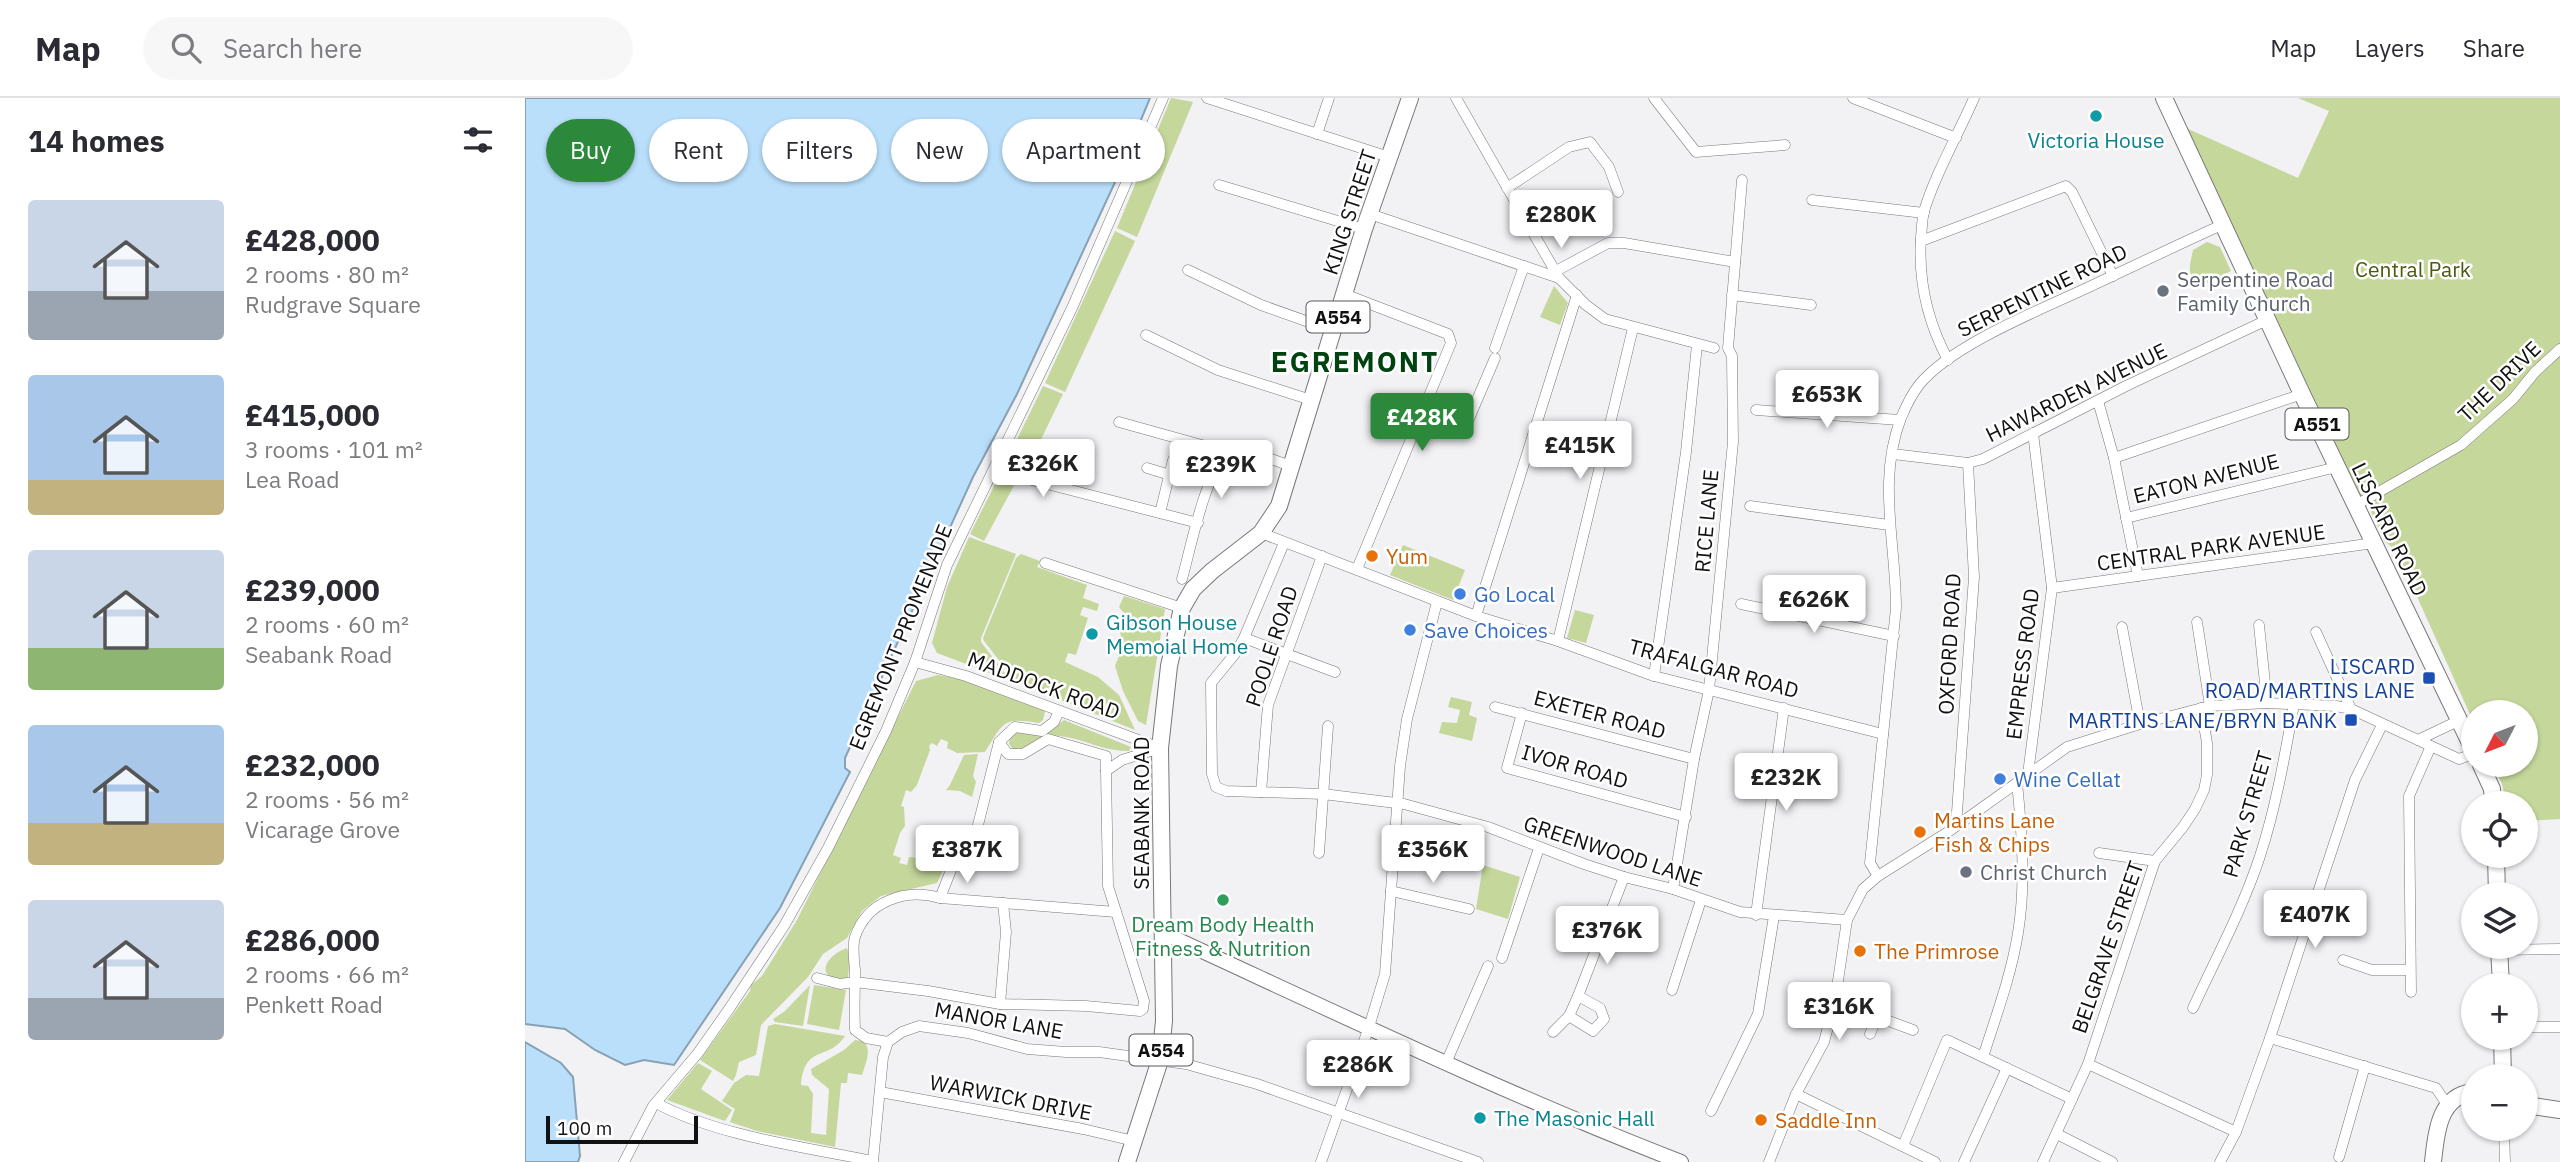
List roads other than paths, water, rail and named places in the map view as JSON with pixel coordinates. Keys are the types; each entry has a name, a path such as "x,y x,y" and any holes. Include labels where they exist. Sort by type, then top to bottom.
{"main road":[{"name":"KING STREET","path":"1188,584 1212,571 1261,533 1279,506 1367,222 1410,98"},
{"name":"LISCARD ROAD","path":"2164,98 2461,727"},
{"name":"SEABANK ROAD","path":"1127,1162 1160,1060 1164,1021 1160,748 1169,666 1188,584"},
{"path":"1163,933 1446,1063 1594,1128 1681,1162"},
{"path":"2433,1162 2440,1116 2461,1095"},
{"path":"2538,1107 2560,1110"}],"street":[{"name":"EGREMONT PROMENADE","path":"624,1162 656,1103 698,1053 784,926 834,836 886,731 915,662 947,565 1072,308 1163,98"},
{"path":"1206,98 1389,157"},
{"path":"1317,134 1329,98"},
{"path":"1456,98 1557,275 1577,295 1605,320 1714,348"},
{"path":"1654,98 1696,152 1785,145"},
{"path":"1853,98 1956,138"},
{"path":"1948,360 1932,326 1925,303 1921,284 1921,241 1924,213 1935,181 1974,98"},
{"path":"1507,188 1569,147 1590,142 1609,167 1618,192"},
{"name":"RICE LANE","path":"1674,889 1694,759 1709,690 1733,442 1733,356 1728,348 1742,180"},
{"path":"1219,185 1367,222 1557,275 1608,243 1624,243 1735,262"},
{"path":"1921,241 2066,186 2072,192 2113,276"},
{"path":"1812,200 1924,213"},
{"name":"SERPENTINE ROAD","path":"1878,876 1870,863 1894,636 1896,578 1889,525 1889,486 1900,420 1920,384 1948,360 1999,330 2224,224"},
{"path":"1468,421 1495,353 1524,266"},
{"path":"1188,270 1261,305 1334,331"},
{"path":"1344,294 1448,334 1451,342 1357,569"},
{"path":"1476,617 1577,295"},
{"path":"1732,296 1811,305"},
{"name":"HAWARDEN AVENUE","path":"1893,454 1968,463 1983,459 2267,320"},
{"path":"1558,641 1633,328"},
{"path":"1146,335 1218,370 1311,400"},
{"path":"1654,676 1686,452 1697,345"},
{"name":"THE DRIVE","path":"2356,505 2461,445 2513,399 2535,372 2560,349"},
{"path":"2114,458 2302,394"},
{"path":"2098,401 2114,458 2138,576"},
{"path":"1756,410 1900,420"},
{"path":"1119,422 1216,449 1225,458 1249,453 1291,466"},
{"name":"EMPRESS ROAD","path":"2028,774 2052,588 2033,433"},
{"name":"SEABANK ROAD","path":"1188,584 1198,523 1216,470 1225,458"},
{"path":"1160,513 1173,460"},
{"name":"OXFORD ROAD","path":"1956,826 1974,577 1968,463"},
{"name":"EATON AVENUE","path":"2126,518 2337,467"},
{"path":"995,468 1009,474 1198,523"},
{"path":"1147,468 1170,475"},
{"path":"1750,506 1889,525"},
{"name":"TRAFALGAR ROAD","path":"1261,533 1476,617 1558,641 1654,676 1883,734"},
{"name":"GREENWOOD LANE","path":"1284,543 1244,638 1211,683 1212,774 1216,787 1227,791 1323,794 1442,813 1624,877 1674,889 1700,900 1756,915 1847,920"},
{"name":"CENTRAL PARK AVENUE","path":"2052,588 2374,543"},
{"name":"POOLE ROAD","path":"1261,792 1268,705 1322,556"},
{"path":"1045,563 1182,608"},
{"path":"1321,1162 1385,974 1397,804 1407,719 1437,602"},
{"path":"1741,604 1894,636"},
{"name":"BELGRAVE STREET","path":"2043,1162 2088,1064 2155,860 2183,827 2204,790 2207,743 2197,622"},
{"path":"2259,625 2267,703"},
{"path":"2123,627 2140,724"},
{"path":"2316,632 2351,709"},
{"path":"1244,638 1335,672"},
{"name":"MADDOCK ROAD","path":"915,662 966,676 1160,748"},
{"path":"1769,1162 1796,1094 1824,1042 1835,1001 1847,920 1863,889 1878,876 1956,826 2067,747 2205,707 2267,703 2351,709 2461,759"},
{"name":"PARK STREET","path":"2193,1008 2260,856 2283,764 2294,704"},
{"name":"EXETER ROAD","path":"1495,707 1694,759"},
{"path":"1756,915 1784,708"},
{"path":"940,898 959,850 972,839 978,825 999,742 1015,727 1042,731 1054,722 1059,711"},
{"name":"IVOR ROAD","path":"1522,713 1507,768 1686,817"},
{"path":"2418,740 2458,721"},
{"path":"2220,1162 2236,1132 2270,1038 2355,780 2382,725"},
{"path":"1319,853 1328,726"},
{"path":"817,978 840,984 855,982 928,991 1000,1004 1086,1006 1140,1011 1143,1009 1145,1001 1108,886 1106,756 1048,739 1023,754 1007,754 999,742"},
{"path":"2411,992 2409,796 2431,747"},
{"path":"1106,771 1122,760 1160,748"},
{"path":"1983,1057 2008,979 2018,932 2022,849 2017,783"},
{"path":"1502,958 1539,848"},
{"path":"2099,853 2155,860"},
{"path":"1553,1032 1569,1016 1624,877"},
{"path":"1391,891 1469,909"},
{"path":"656,1103 669,1110 757,1138 873,1161 883,1057 888,1042 866,1038 855,1030 854,938 867,916 898,896 924,893 940,898 1116,912"},
{"path":"1672,990 1700,900"},
{"path":"1000,1004 1006,932 1003,903"},
{"path":"1711,1111 1758,1014 1774,916"},
{"path":"2538,949 2560,949"},
{"path":"2343,960 2371,970 2410,970"},
{"path":"1446,1063 1488,966"},
{"path":"1569,1016 1593,1031 1604,1019 1600,1009 1578,996"},
{"path":"1835,1001 1913,1030"},
{"path":"1870,1034 1877,1017"},
{"name":"MANOR LANE","path":"888,1042 902,1032 919,1026 968,1033 1027,1049 1099,1052 1186,1064 1257,1084 1478,1162"},
{"path":"2538,1027 2560,1027"},
{"path":"2270,1038 2436,1088 2448,1106"},
{"path":"1903,1146 1947,1040 2072,1099"},
{"path":"2088,1064 2236,1132"},
{"path":"2339,1157 2365,1066"},
{"path":"1964,1162 2007,1068"},
{"name":"WARWICK DRIVE","path":"880,1092 1083,1129 1134,1141"},
{"path":"1796,1094 1935,1162"},
{"path":"2057,1134 2112,1162"},
{"path":"2504,1141 2505,1162"}],"water":[{"path":"525,98 1150,98 1141,119 1002,119 1002,182 1115,182 1017,394 973,477 845,758 845,768 850,772 780,908 674,1065 644,1060 625,1065 595,1050 565,1029 525,1024"},
{"path":"525,1042 561,1063 573,1077 580,1156 578,1162 525,1162"}],"place":[{"name":"Victoria House","path":"2096,116"},
{"name":"Serpentine Road Family Church","path":"2163,291"},
{"name":"Yum","path":"1372,556"},
{"name":"Go Local","path":"1460,594"},
{"name":"Save Choices","path":"1410,630"},
{"name":"Gibson House Memoial Home","path":"1092,634"},
{"name":"LISCARD ROAD/MARTINS LANE","path":"2429,678"},
{"name":"MARTINS LANE/BRYN BANK","path":"2351,720"},
{"name":"Wine Cellat","path":"2000,779"},
{"name":"Martins Lane Fish & Chips","path":"1920,832"},
{"name":"Christ Church","path":"1966,872"},
{"name":"Dream Body Health Fitness & Nutrition","path":"1223,900"},
{"name":"The Primrose","path":"1860,951"},
{"name":"The Masonic Hall","path":"1480,1118"},
{"name":"Saddle Inn","path":"1761,1120"}],"district":[{"name":"EGREMONT","path":"1355,361"}],"park label":[{"name":"Central Park","path":"2413,269"}]}
